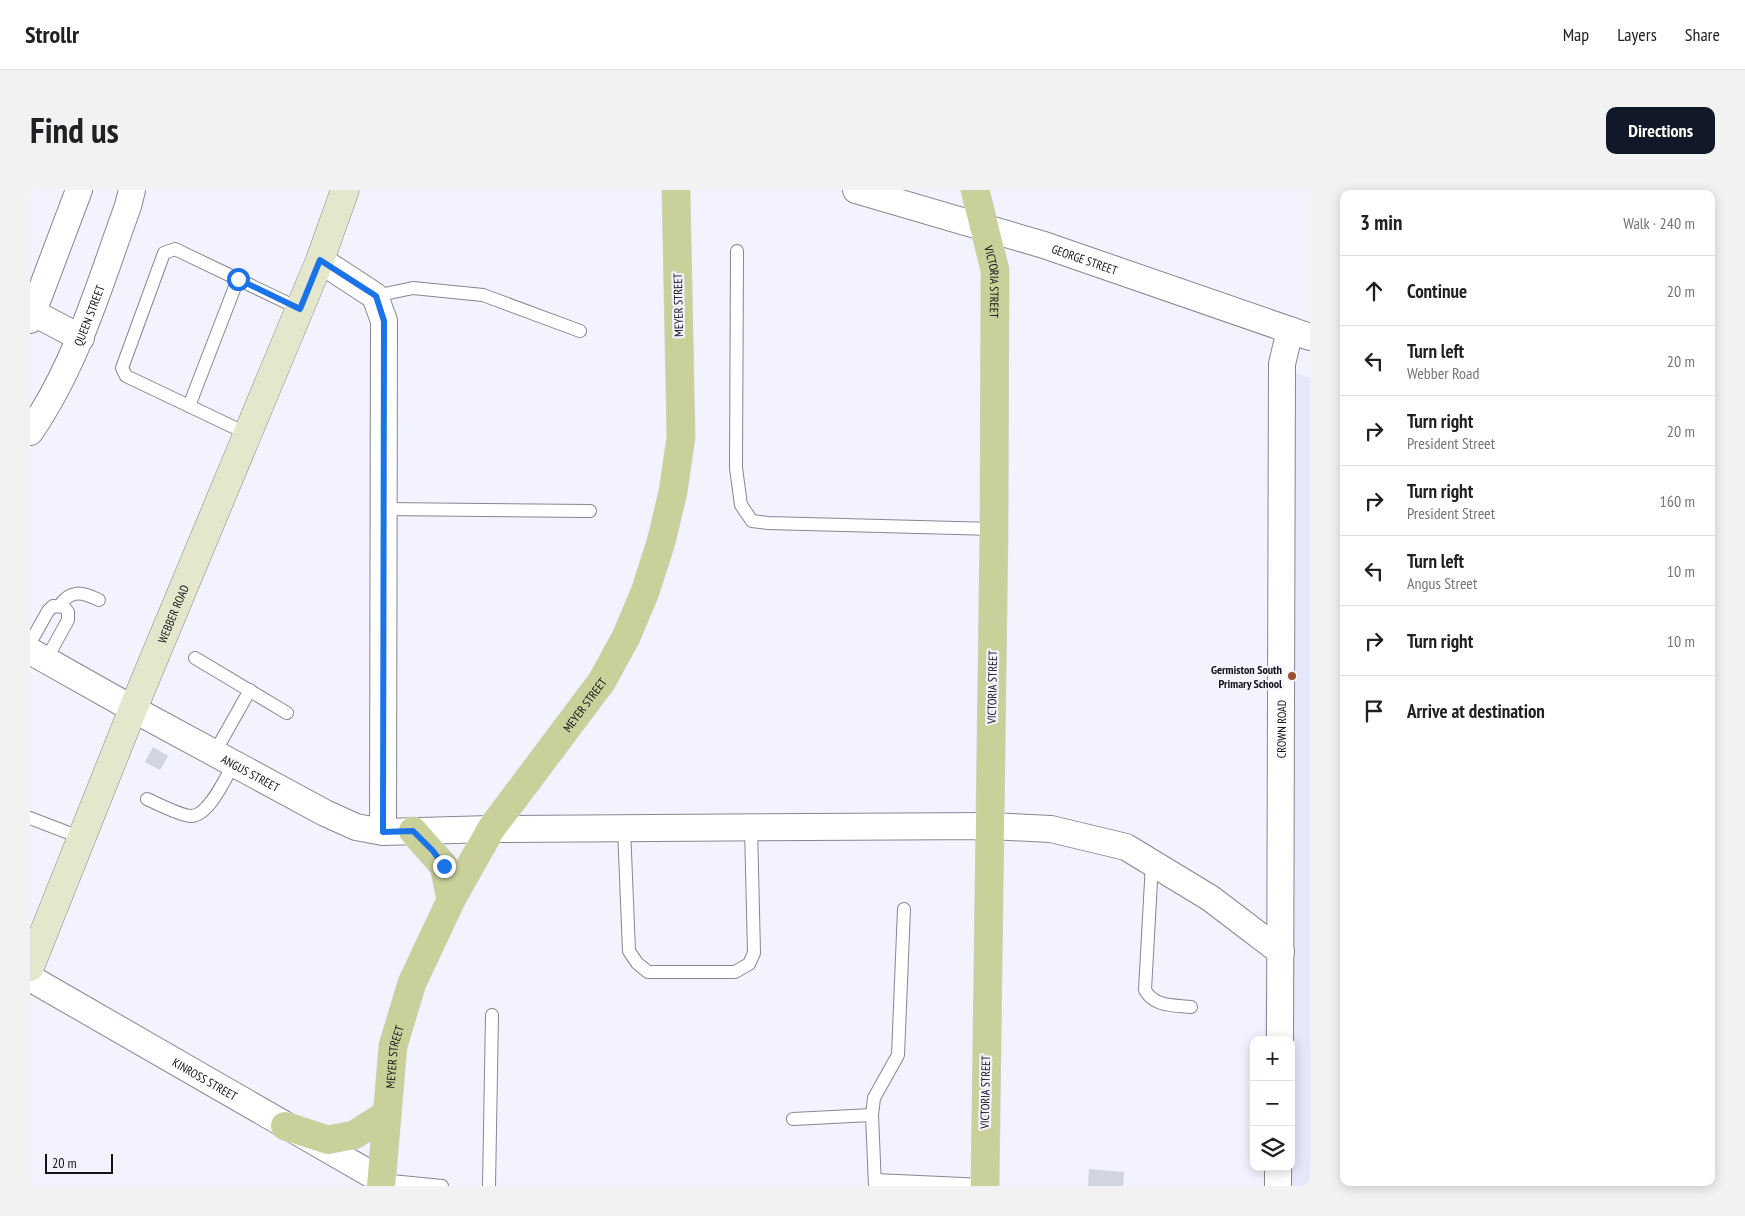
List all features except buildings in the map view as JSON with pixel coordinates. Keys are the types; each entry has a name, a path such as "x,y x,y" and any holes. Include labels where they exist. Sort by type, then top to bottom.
{"main road":[{"name":"MEYER STREET","path":"381,1183 392,1046 412,983 451,900 491,829 602,681 626,637 641,601 661,542 673,492 681,437 676,190"},
{"name":"VICTORIA STREET","path":"975,190 996,270 985,1185"},
{"path":"413,831 433,851 444,866 451,900"},
{"path":"285,1126 328,1140 354,1135 387,1114"}],"street":[{"path":"79,190 31,315 80,338"},
{"name":"QUEEN STREET","path":"30,432 46,409 80,338 128,206 132,190"},
{"name":"WEBBER ROAD","path":"30,968 133,709 320,260 345,190"},
{"name":"GEORGE STREET","path":"856,190 1044,246 1300,333"},
{"path":"320,260 376,296 384,321 383,832"},
{"name":"CROWN ROAD","path":"1280,1036 1282,364 1300,333"},
{"name":"ANGUS STREET","path":"35,651 133,709 325,813 356,827 383,832 491,829 751,827 990,826 1051,829 1126,847 1210,898 1281,952"},
{"name":"KINROSS STREET","path":"30,978 381,1183"},
{"path":"1278,1171 1278,1186"}],"lane":[{"path":"248,434 126,376 122,363 160,263 164,254 174,248 300,309"},
{"path":"737,251 736,468 741,505 752,521 994,529"},
{"path":"189,406 238,279"},
{"path":"376,296 413,288 483,295 580,331"},
{"path":"384,509 590,511"},
{"path":"35,651 53,608 65,597 72,593 84,594 99,600"},
{"path":"35,651 68,620 68,612 53,608"},
{"path":"195,658 287,713"},
{"path":"146,799 190,816 201,813 210,803 250,690"},
{"path":"30,818 82,838"},
{"path":"624,828 629,951 637,963 648,972 735,972 749,964 754,952 751,827"},
{"path":"1152,863 1145,990 1149,997 1156,1002 1191,1007"},
{"path":"904,909 898,1055 874,1098 872,1115 875,1183 985,1185"},
{"path":"489,1186 492,1015"},
{"path":"793,1119 872,1115"},
{"path":"381,1183 442,1186"}],"shaded area":[{"name":"Germiston South Primary School","path":"1283,369 1310,378 1310,1186 1264,1186 1264,1171 1295,1171 1295,1036 1264,1036"}],"place":[{"name":"Germiston South Primary School","path":"1292,676"}],"route":[{"path":"238,279 300,309 320,260 376,296 384,321 383,832 413,831 433,851 444,866"}]}
